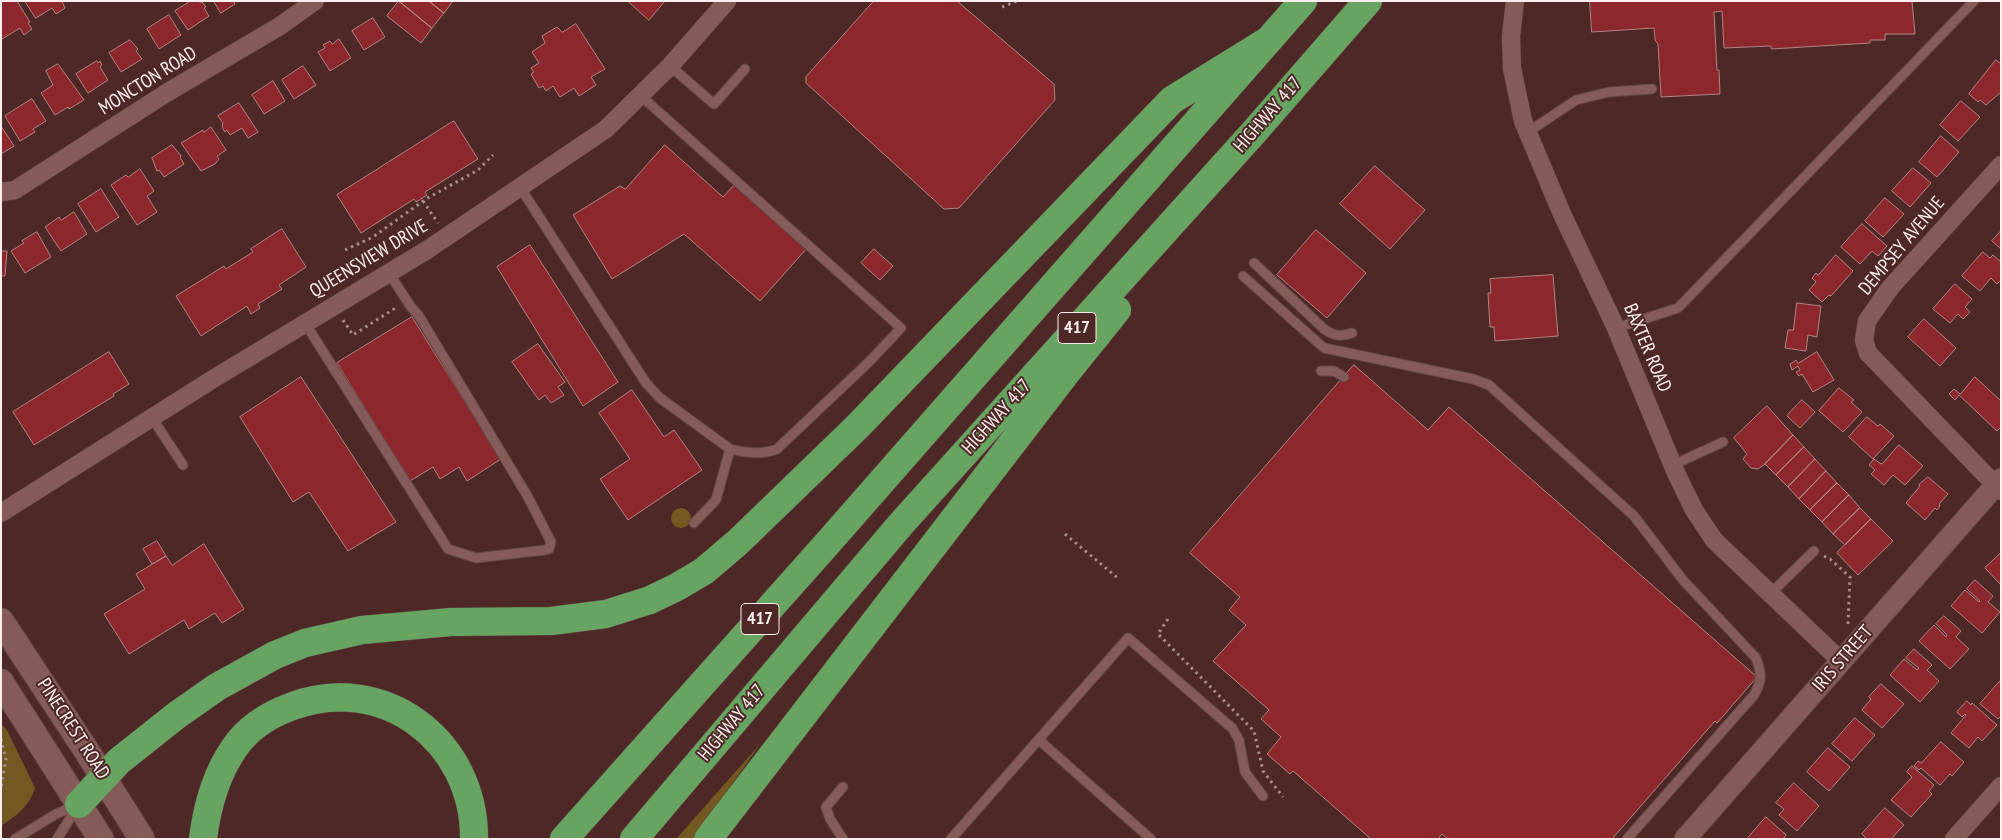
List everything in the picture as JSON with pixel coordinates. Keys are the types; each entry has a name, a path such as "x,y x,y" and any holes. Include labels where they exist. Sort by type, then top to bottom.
{"highway":[{"name":"417","path":"564,839 826,545 1303,1"},
{"name":"HIGHWAY 417","path":"634,839 901,524 1254,132 1368,1"},
{"path":"79,804 119,761 177,715 217,687 275,655 304,643 362,630 451,622 551,620 606,614 650,600 678,587 704,571 738,542 857,427 1172,100 1269,40"},
{"path":"708,839 1067,372 1221,181 1254,132"},
{"path":"203,839 206,816 216,780 236,746 256,726 278,712 321,698 359,697 381,703 400,712 436,740 455,764 463,778 471,800 474,839"}],"main road":[{"name":"PINECREST ROAD","path":"1,621 104,777 142,839"},
{"name":"PINECREST ROAD","path":"1,682 101,839"}],"street":[{"name":"MONCTON ROAD","path":"1,192 14,190 168,92 280,26 315,1"},
{"name":"QUEENSVIEW DRIVE","path":"1,513 446,237 606,129 670,66 727,1"},
{"name":"BAXTER ROAD","path":"1515,1 1511,36 1512,68 1524,121 1562,214 1616,328 1673,465 1694,510 1714,540 1841,661"},
{"name":"DEMPSEY AVENUE","path":"1999,485 1868,353 1864,340 1867,321 1890,288 2001,165"},
{"name":"IRIS STREET","path":"1685,839 1999,485"},
{"path":"1954,839 1999,791"}],"lane":[{"path":"1616,328 1678,308 1974,1"},
{"path":"670,66 714,104 745,69"},
{"path":"1528,132 1576,100 1609,92 1652,88"},
{"path":"520,187 646,383 665,401 730,449 765,453 777,450 869,362 901,328 641,96"},
{"path":"1254,263 1324,329 1333,335 1342,336 1352,333"},
{"path":"305,323 448,549 476,558 549,548 551,542 528,497 419,316 407,302 389,273"},
{"path":"1243,276 1324,348 1473,379 1489,385 1634,516 1684,580 1756,658 1761,684 1754,695 1627,839"},
{"path":"1321,371 1334,372 1344,377"},
{"path":"152,418 183,465"},
{"path":"1673,465 1723,442"},
{"path":"694,523 716,500 730,449"},
{"path":"1770,594 1814,551"},
{"path":"951,839 1128,638 1232,728 1238,740 1245,772 1263,796"},
{"path":"1039,740 1152,839"},
{"path":"843,787 826,807 830,819 843,839"},
{"path":"15,839 56,814 79,804"},
{"path":"57,839 79,804"}],"path":[{"path":"1002,7 1016,1"},
{"path":"345,250 373,237 423,201 478,170 493,155"},
{"path":"423,201 446,237"},
{"path":"342,319 353,335 407,302"},
{"path":"1066,534 1119,579"},
{"path":"1814,551 1830,559 1850,576 1848,625"},
{"path":"1,739 6,759 1,788"}],"shaded area":[{"path":"681,508 688,511 691,518 688,525 681,528 674,525 671,518 674,511"},
{"path":"1,723 8,732 35,788 26,805 1,826"},
{"path":"761,743 693,839 676,839"}],"building":[{"path":"1,1 17,1 30,22 28,23 32,29 24,35 20,28 2,39"},
{"path":"25,1 62,1 65,8 56,14 52,8 36,18"},
{"path":"191,1 202,2 209,16 188,30 175,11"},
{"path":"214,1 234,1 235,4 221,13"},
{"path":"399,1 432,28 421,43 387,16"},
{"path":"399,1 429,1 444,13 432,28"},
{"path":"429,1 453,1 444,13"},
{"path":"628,1 665,1 649,20"},
{"path":"874,1 957,1 1054,84 1055,100 959,208 944,209 806,83 806,77"},
{"path":"1590,1 1912,1 1915,34 1885,34 1885,40 1870,40 1870,43 1771,49 1771,46 1724,48 1722,11 1714,12 1720,94 1661,97 1658,44 1655,40 1654,28 1592,32"},
{"path":"169,15 181,35 159,49 147,29"},
{"path":"373,18 385,37 364,50 352,31"},
{"path":"576,24 605,69 591,77 596,85 579,96 574,88 560,97 553,86 546,91 543,86 539,88 531,74 534,72 531,68 539,63 532,52 545,43 542,36 557,27 562,32"},
{"path":"339,39 351,58 330,71 318,52 325,48 323,45 330,41 332,44"},
{"path":"130,40 138,49 136,51 142,59 121,72 109,53"},
{"path":"1996,60 2001,64 2001,92 1986,105 1980,100 1978,102 1969,94"},
{"path":"97,61 98,63 100,61 102,65 100,67 108,80 88,93 76,74"},
{"path":"58,64 84,100 55,115 41,93 53,85 46,71"},
{"path":"303,66 316,85 294,99 282,80"},
{"path":"273,81 285,101 264,114 252,95"},
{"path":"32,99 46,121 33,129 35,132 20,141 5,116"},
{"path":"1961,101 1980,117 1958,141 1940,125"},
{"path":"239,103 258,132 248,138 242,128 230,135 227,130 225,132 222,127 223,123 218,116"},
{"path":"454,121 478,159 425,192 427,195 416,202 414,199 361,233 337,195"},
{"path":"1,126 14,146 1,154"},
{"path":"211,127 226,150 217,156 219,159 215,164 201,171 181,143"},
{"path":"1941,136 1959,152 1937,177 1919,162"},
{"path":"172,145 181,156 184,164 164,177 159,170 157,171 152,158"},
{"path":"665,145 723,197 735,184 807,248 760,301 684,234 612,279 573,215 620,186 625,189"},
{"path":"1375,166 1425,210 1390,249 1340,204"},
{"path":"1913,168 1931,183 1910,207 1892,191"},
{"path":"140,169 154,191 147,196 157,212 137,225 111,185 126,175 128,177"},
{"path":"101,189 119,217 96,232 78,204"},
{"path":"1885,198 1904,214 1883,237 1865,221"},
{"path":"74,212 87,234 61,251 45,227 59,217 61,220"},
{"path":"1862,224 1887,246 1878,256 1872,251 1860,264 1841,247"},
{"path":"282,229 306,267 279,285 282,289 258,304 260,308 251,314 247,306 201,336 176,296 224,266 226,269 253,252 251,249"},
{"path":"1316,230 1366,273 1327,318 1277,275"},
{"path":"2001,231 2001,249 1992,241"},
{"path":"37,232 51,257 25,273 11,251 24,243 22,241"},
{"path":"530,245 618,382 583,406 497,267"},
{"path":"874,249 893,266 880,280 861,263"},
{"path":"1,251 7,251 5,276 1,276"},
{"path":"1983,252 1990,258 1993,255 2001,262 2001,280 1997,284 1991,278 1980,291 1962,276"},
{"path":"1836,255 1853,271 1831,296 1829,295 1822,302 1809,290 1816,282 1812,278 1816,273 1818,275"},
{"path":"1553,275 1558,336 1495,341 1494,327 1490,327 1488,293 1491,293 1490,279"},
{"path":"1955,284 1972,299 1965,307 1970,312 1963,319 1958,314 1950,323 1933,309"},
{"path":"1797,303 1821,306 1817,337 1808,335 1806,351 1785,348 1788,330 1793,330"},
{"path":"412,317 501,459 467,481 459,467 440,479 433,467 410,481 337,363"},
{"path":"1924,319 1956,348 1940,366 1908,337"},
{"path":"538,344 565,382 558,387 564,395 551,403 545,395 539,400 512,362"},
{"path":"109,352 129,384 113,394 114,396 34,445 13,412"},
{"path":"1817,352 1834,380 1813,392 1802,374 1799,376 1796,372 1800,370 1798,366 1792,370 1790,364 1796,360 1798,363"},
{"path":"1354,365 1428,430 1449,407 1757,677 1717,723 1715,721 1612,839 1448,839 1442,834 1438,839 1371,839 1293,771 1290,774 1267,754 1281,737 1261,719 1269,710 1213,661 1246,625 1229,610 1240,597 1190,553"},
{"path":"301,377 396,522 348,551 309,492 293,502 240,417"},
{"path":"1975,377 2001,401 2001,427 1997,431 1959,395 1955,400 1949,394 1954,389 1960,394"},
{"path":"1839,388 1854,400 1851,402 1862,412 1843,432 1819,411"},
{"path":"632,390 664,437 674,430 702,470 628,520 600,479 630,459 599,413"},
{"path":"1802,400 1815,412 1800,428 1787,416"},
{"path":"1767,406 1793,435 1765,464 1758,469 1751,468 1743,459 1747,454 1734,438"},
{"path":"1867,417 1878,426 1880,424 1894,436 1873,459 1849,437"},
{"path":"1793,435 1804,447 1776,475 1765,464"},
{"path":"1899,445 1923,466 1905,485 1893,475 1884,485 1871,474 1875,470 1869,465 1874,459 1881,464 1883,463"},
{"path":"1804,447 1815,459 1788,487 1776,475"},
{"path":"1815,459 1826,471 1799,499 1788,487"},
{"path":"1826,471 1837,483 1810,510 1799,499"},
{"path":"1928,477 1948,494 1939,504 1940,506 1937,510 1935,508 1925,520 1906,503 1919,485"},
{"path":"1837,483 1849,495 1822,522 1810,510"},
{"path":"1849,495 1860,508 1833,534 1822,522"},
{"path":"1860,508 1871,519 1845,545 1833,534"},
{"path":"1871,519 1893,541 1858,575 1837,553"},
{"path":"157,541 166,556 152,564 143,549"},
{"path":"204,544 244,609 222,623 215,613 189,629 184,620 129,654 104,614 145,589 136,574 166,556 172,565"},
{"path":"2001,553 2001,585 1985,568"},
{"path":"1975,580 1993,596 1988,602 2000,612 1982,633 1951,606 1965,590 1980,601 1967,589"},
{"path":"1944,616 1961,631 1956,637 1969,649 1950,669 1919,641 1934,625 1946,637 1947,635 1936,624"},
{"path":"1914,649 1932,665 1927,670 1939,681 1920,702 1890,675 1904,659 1917,670 1919,668 1906,658"},
{"path":"2001,680 2001,716 1998,719 1980,704"},
{"path":"1881,684 1904,704 1882,728 1862,710 1871,699 1869,697"},
{"path":"1967,701 1971,705 1972,703 1997,725 1982,741 1978,737 1969,748 1951,733 1966,715 1962,717 1957,712"},
{"path":"1855,718 1875,735 1852,761 1832,744"},
{"path":"1941,742 1964,762 1952,776 1950,774 1940,785 1921,768 1919,770 1914,766 1918,761 1921,763"},
{"path":"1828,748 1850,767 1829,791 1807,772"},
{"path":"1912,766 1934,785 1929,791 1932,794 1911,817 1891,800 1912,777 1907,772"},
{"path":"1794,783 1819,806 1797,831 1779,815 1784,809 1776,803"},
{"path":"1885,808 1904,825 1891,839 1867,839 1862,834"},
{"path":"1766,817 1786,835 1783,839 1747,839"}]}
